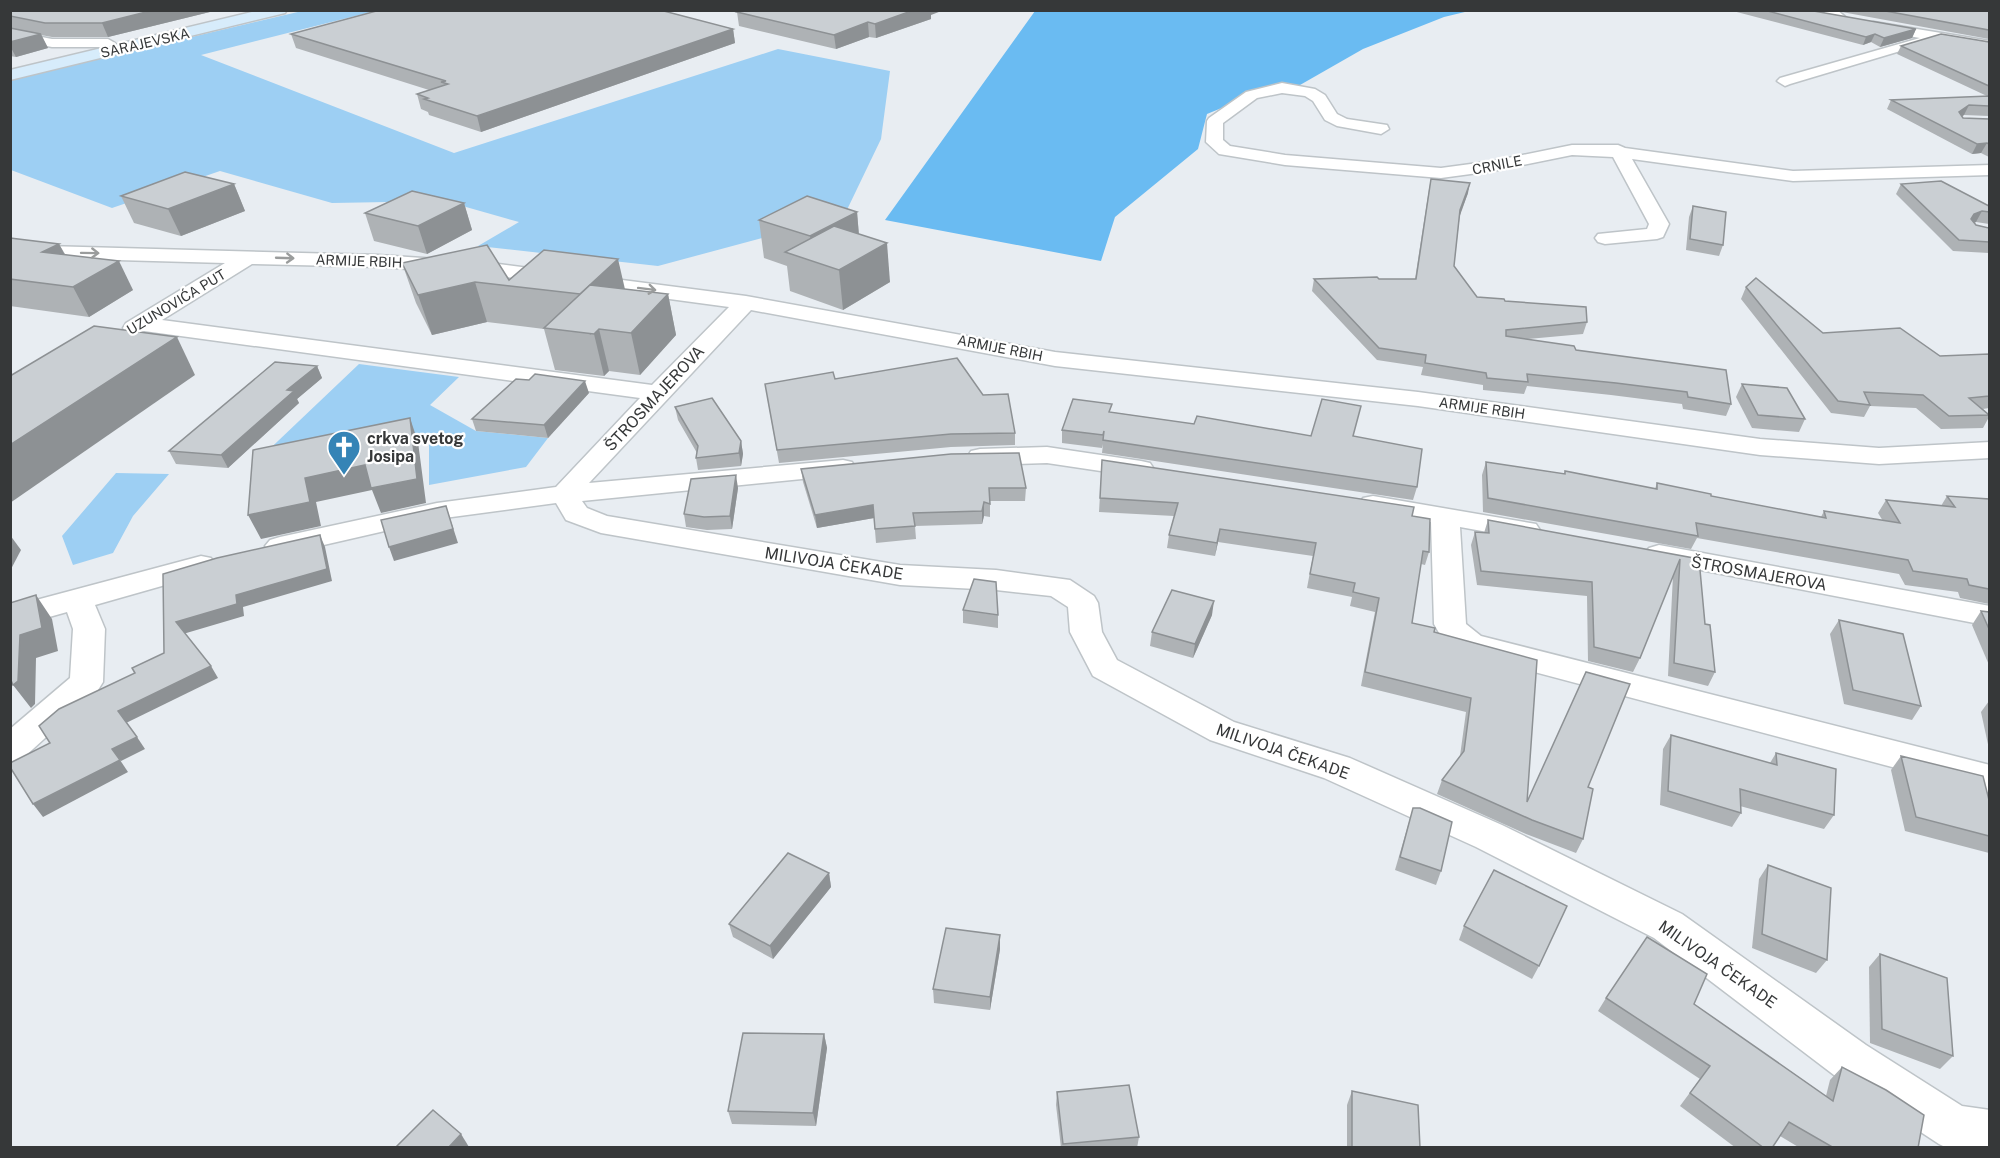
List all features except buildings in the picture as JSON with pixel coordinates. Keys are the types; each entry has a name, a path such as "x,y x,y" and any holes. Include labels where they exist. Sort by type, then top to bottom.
{"main road":[{"name":"SARAJEVSKA","path":"10,67 51,50 108,44 248,10"},
{"name":"SARAJEVSKA","path":"10,75 280,10"}],"street":[{"path":"1827,10 1853,22"},
{"path":"1809,14 1989,45"},
{"path":"10,35 51,50"},
{"path":"1785,81 1940,37"},
{"name":"CRNILE","path":"1381,129 1343,123 1331,117 1319,98 1309,92 1282,88 1252,95 1215,121 1215,142 1225,150 1285,160 1441,173 1472,170 1572,150 1618,150 1793,176 1989,170"},
{"path":"1605,238 1650,235 1656,233 1659,228 1659,224 1618,150"},
{"name":"ARMIJE RBIH","path":"10,251 378,261 483,268 746,303 1055,359 1418,399 1760,447 1879,456 1989,450"},
{"name":"UZUNOVIĆA PUT","path":"249,257 130,330 657,393"},
{"name":"ŠTROSMAJEROVA","path":"564,494 657,393 746,303"},
{"path":"951,457 1047,455 1164,473"},
{"path":"10,618 242,555 437,511 564,494 869,465"},
{"name":"MILIVOJA ČEKADE","path":"564,494 576,514 601,524 900,575 996,580 1059,587 1083,603 1086,632 1105,668 1221,731 1337,768 1489,836 1668,926 1850,1060 1945,1122 1955,1128 1989,1133"},
{"path":"1352,501 1549,534"},
{"path":"1445,515 1450,624 1454,632 1470,644 1989,779"},
{"name":"ŠTROSMAJEROVA","path":"1630,549 1989,616"},
{"path":"10,750 86,682 89,629 77,598"}],"shaded area":[{"path":"302,11 375,11 201,55 454,153 778,49 890,71 881,139 844,216 658,266 478,246 519,222 445,201 332,203 220,171 112,208 11,170 10,80"},
{"path":"1035,11 1469,11 1444,17 1363,49 1300,85 1263,91 1207,114 1198,149 1115,217 1101,261 885,220"},
{"path":"359,364 459,377 430,405 476,431 548,438 526,467 429,485 429,437 258,460"},
{"path":"116,473 169,474 133,516 113,553 73,565 62,536"}],"place":[{"name":"crkva svetog Josipa","path":"344,476"}]}
